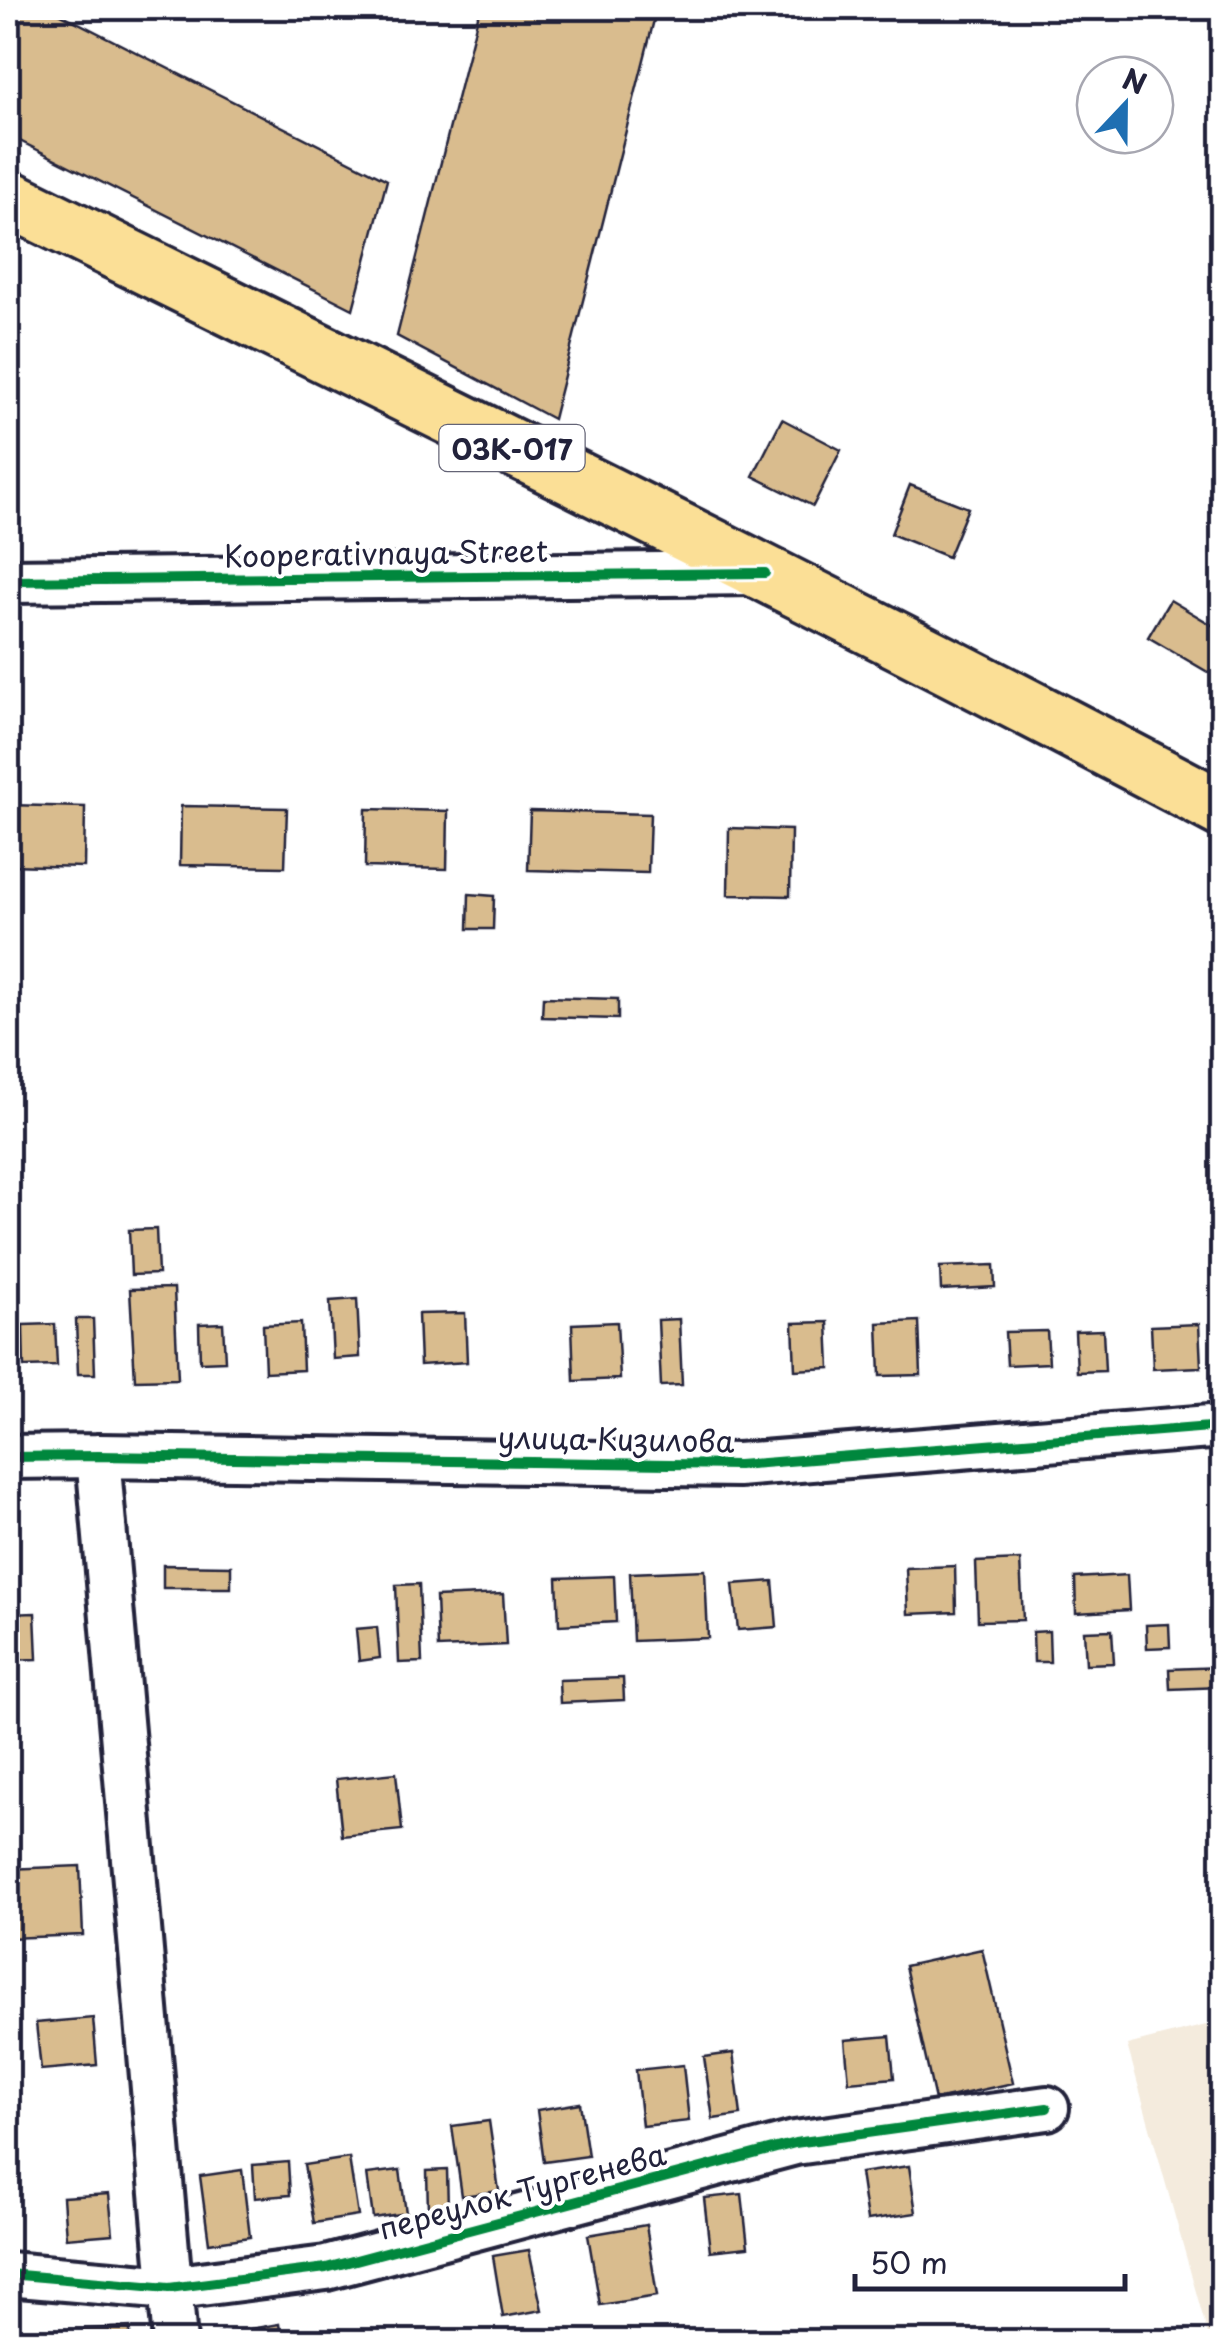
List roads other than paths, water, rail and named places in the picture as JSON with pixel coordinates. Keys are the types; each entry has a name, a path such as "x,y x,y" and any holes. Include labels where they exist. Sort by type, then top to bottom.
{"main road":[{"name":"03К-017","path":"8,198 765,573 1222,809"}],"street":[{"name":"Kooperativnaya Street","path":"8,581 765,573"},
{"name":"улица Кизилова","path":"8,1457 738,1466 1222,1426"},
{"path":"98,1456 175,2342"},
{"name":"переулок Тургенева","path":"8,2274 170,2288 326,2268 794,2143 1046,2108"}]}
